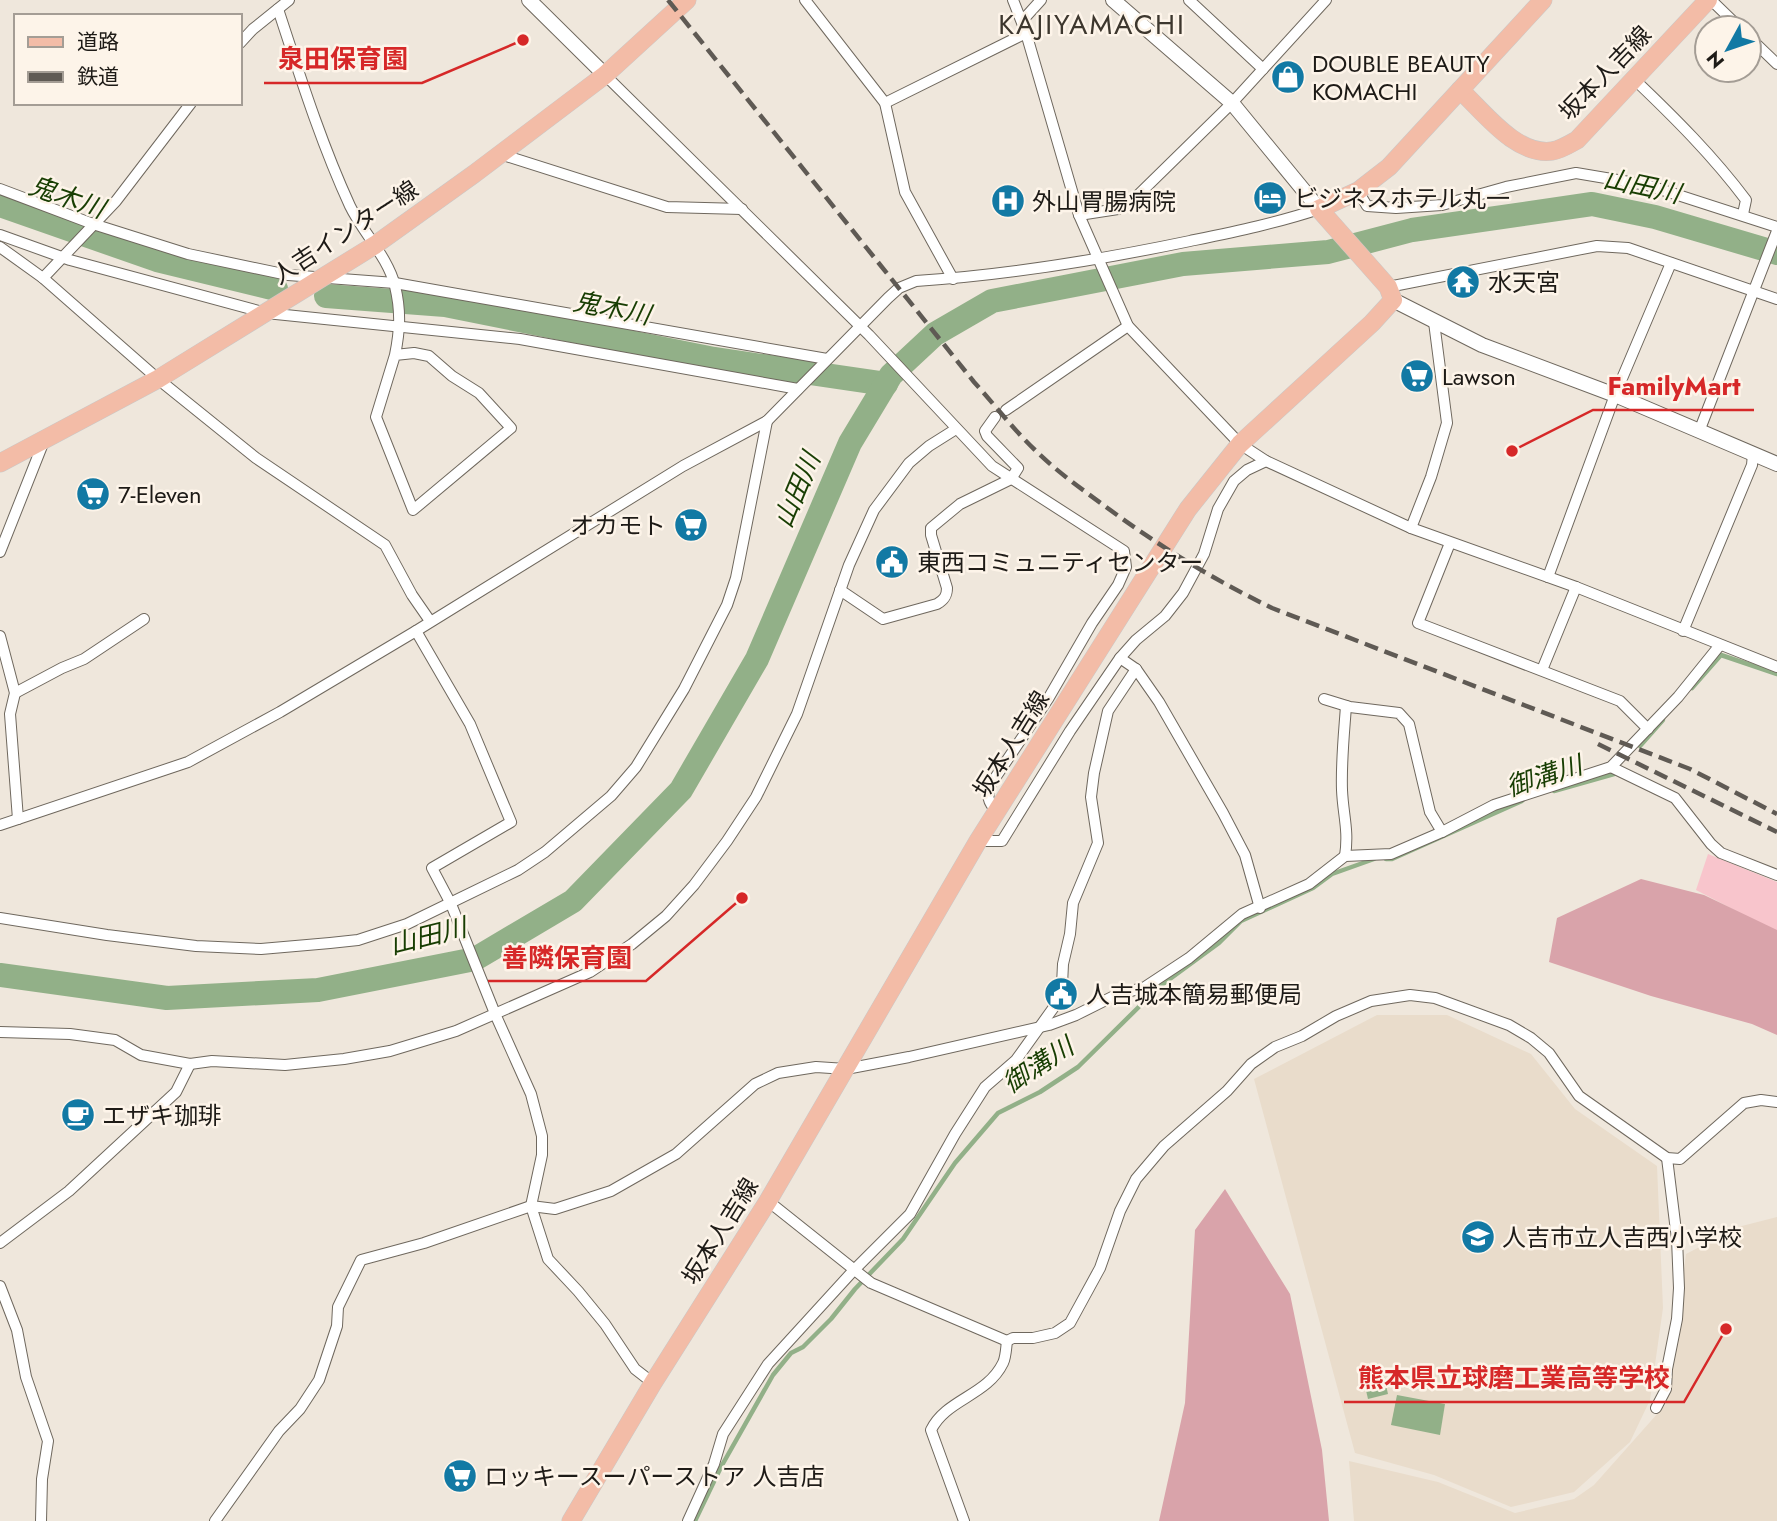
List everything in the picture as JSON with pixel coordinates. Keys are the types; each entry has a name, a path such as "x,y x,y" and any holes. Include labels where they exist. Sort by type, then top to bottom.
{"main road":[{"name":"人吉インター線","path":"0,463 158,379 375,245 605,75 687,0"},
{"path":"1390,293 1324,215 1389,167 1543,0"},
{"name":"坂本人吉線","path":"1460,90 1516,143 1553,152 1577,140 1710,0"},
{"name":"坂本人吉線","path":"571,1521 653,1383 768,1200 978,842 1188,509 1240,444 1372,323 1390,293"}],"street":[{"path":"242,41 289,0"},
{"path":"529,0 869,335 992,466 1124,551 1126,567 1118,585 1048,699 991,784 988,796 990,805 997,811"},
{"path":"806,0 885,103 905,192 953,279"},
{"path":"1013,0 1026,33 1079,215 1129,326 1240,444 1266,461 1411,528 1576,587 1777,667"},
{"path":"1022,21 1041,0"},
{"path":"1112,0 1231,103 1324,215"},
{"path":"1189,0 1262,69"},
{"path":"1079,215 1118,209 1133,200 1231,103 1326,0"},
{"path":"1710,0 1725,14"},
{"path":"278,9 321,137 352,210 395,283 401,325 376,417 414,510 512,428 480,393 452,376 429,356 414,353 395,355"},
{"path":"885,103 1026,33"},
{"path":"1763,50 1777,64"},
{"path":"1634,79 1725,172 1746,200 1743,214"},
{"path":"43,278 116,201 189,105"},
{"path":"500,154 667,207 742,209"},
{"path":"1358,191 1367,206 1396,208 1442,205 1506,187 1576,173 1647,185 1743,214 1776,231 1700,429"},
{"path":"0,189 90,227 188,254 288,275 395,283 827,359"},
{"path":"0,825 188,762 280,712 416,631 683,466 767,421 859,326 907,284 995,276 1098,259 1324,215"},
{"path":"0,235 63,256 266,313 520,338 798,389"},
{"path":"1390,293 1597,246 1628,248 1754,288 1777,299"},
{"path":"0,247 43,278 158,379 256,458 385,545 412,595 430,621"},
{"path":"1548,577 1615,395 1671,262"},
{"path":"1390,293 1434,322 1482,345 1700,429 1777,464"},
{"path":"1411,528 1431,477 1447,423 1434,322"},
{"path":"1006,410 1129,326"},
{"path":"840,590 883,619 937,604 947,595 931,528 960,504 1011,479 1018,468 987,436 985,431 995,417"},
{"path":"0,918 196,946 261,949 358,940 407,924 518,870 545,852 611,796 636,767 684,689 727,605 736,578 767,421"},
{"path":"0,1031 70,1034 114,1040 141,1055 190,1064 212,1061 285,1065 344,1059 413,1044 456,1031 496,1016 590,972 666,916 694,885 727,841 756,797 797,714 859,539 880,502 909,463 952,425"},
{"path":"0,552 44,440"},
{"path":"1683,631 1752,465 1753,454"},
{"path":"978,842 1002,841 1120,658 1136,640 1165,616 1184,593 1204,554 1218,509 1234,481 1247,470 1266,461"},
{"path":"1450,543 1418,623 1620,701 1648,729"},
{"path":"1542,670 1576,587"},
{"path":"15,693 84,659 144,618"},
{"path":"416,631 470,724 511,822 432,868 451,904 531,1094 542,1136 542,1155 531,1206 548,1259 598,1316 630,1363 653,1383"},
{"path":"0,636 15,693 10,714 18,819"},
{"path":"215,1521 319,1380 337,1326 338,1307 361,1260 424,1243 531,1206 555,1209 611,1191 676,1154 764,1078 778,1073 816,1067 846,1069 909,1057 1040,1026 1076,1015 1114,996 1145,987 1189,958 1242,914 1309,884 1345,856 1391,854 1494,805 1611,766 1678,697 1720,645"},
{"path":"1120,658 1136,669 1159,702 1240,845 1260,908"},
{"path":"688,1521 714,1464 723,1434 768,1364 853,1271 910,1214 955,1133 985,1087 1016,1060 1054,1007 1062,985 1073,904 1098,843 1091,797 1108,711 1136,669"},
{"path":"1324,699 1346,706 1399,712 1405,717 1430,812 1442,832"},
{"path":"1345,856 1348,836 1342,803 1342,777 1346,706"},
{"path":"0,726 11,733"},
{"path":"1611,766 1675,797 1711,844 1721,852 1777,875"},
{"path":"768,1200 871,1283 1007,1341 1055,1333 1070,1323 1100,1268 1120,1211 1136,1179 1164,1146 1227,1091 1251,1064 1275,1047 1371,1001 1410,995 1435,998 1510,1025 1549,1053 1579,1096 1667,1158 1680,1159 1744,1103 1760,1100 1777,1102"},
{"path":"0,1243 69,1191 176,1092 190,1064"},
{"path":"1656,1408 1666,1389 1667,1369 1677,1320 1679,1288 1677,1239 1667,1158"},
{"path":"0,1286 17,1329 26,1377 48,1441 42,1479 41,1521"},
{"path":"964,1521 931,1430 940,1415 984,1388 1004,1362 1007,1341"}],"shaded area":[{"path":"1708,854 1777,882 1777,932 1696,890"},
{"path":"1641,879 1704,895 1777,930 1777,1035 1752,1024 1651,996 1549,962 1557,918"},
{"name":"人吉市立人吉西小学校","path":"1377,1015 1447,1015 1531,1054 1575,1109 1657,1166 1663,1308 1650,1400 1630,1442 1574,1492 1511,1507 1434,1475 1355,1453 1254,1079"},
{"path":"1225,1189 1290,1294 1322,1450 1329,1521 1159,1521 1185,1403 1195,1230"},
{"path":"1777,1217 1777,1521 1354,1521 1349,1461 1438,1482 1515,1513 1574,1499 1594,1485 1666,1404 1686,1254 1738,1227"},
{"path":"1381,1364 1388,1394 1368,1399 1361,1369"},
{"path":"1397,1395 1445,1404 1440,1435 1391,1425"}],"waterway":[{"name":"山田川","path":"0,975 167,998 318,990 475,959 573,901 681,790 757,659 850,443 891,375 935,334 992,301 1183,264 1328,252 1412,230 1592,204 1655,217 1777,253"},
{"name":"鬼木川","path":"0,205 157,260 276,289"},
{"name":"鬼木川","path":"326,296 445,305 714,359 886,384"},
{"name":"御溝川","path":"1692,688 1721,655 1777,674"},
{"name":"御溝川","path":"1640,746 1663,720"},
{"name":"御溝川","path":"1554,791 1614,774"},
{"name":"御溝川","path":"1386,859 1392,859 1522,801"},
{"name":"御溝川","path":"695,1521 721,1467 773,1375 791,1353 803,1347 831,1319 855,1289 903,1239 955,1163 998,1113 1040,1092 1078,1067 1159,987 1219,943 1241,921 1313,888 1332,874 1374,859"}],"railway":[{"path":"668,0 974,382 1043,457 1102,504 1185,560 1272,608 1690,769 1777,814"},
{"path":"1598,744 1777,832"}],"place":[{"name":"泉田保育園","path":"523,40"},
{"name":"DOUBLE BEAUTY KOMACHI","path":"1288,77"},
{"name":"ビジネスホテル丸一","path":"1270,198"},
{"name":"外山胃腸病院","path":"1008,201"},
{"name":"水天宮","path":"1463,282"},
{"name":"Lawson","path":"1417,376"},
{"name":"FamilyMart","path":"1512,451"},
{"name":"7-Eleven","path":"93,494"},
{"name":"オカモト","path":"691,525"},
{"name":"東西コミュニティセンター","path":"892,562"},
{"name":"善隣保育園","path":"742,898"},
{"name":"人吉城本簡易郵便局","path":"1061,994"},
{"name":"エザキ珈琲","path":"78,1115"},
{"name":"人吉市立人吉西小学校","path":"1478,1237"},
{"name":"熊本県立球磨工業高等学校","path":"1726,1329"},
{"name":"ロッキースーパーストア 人吉店","path":"460,1476"}],"district":[{"name":"KAJIYAMACHI","path":"1092,24"}]}
